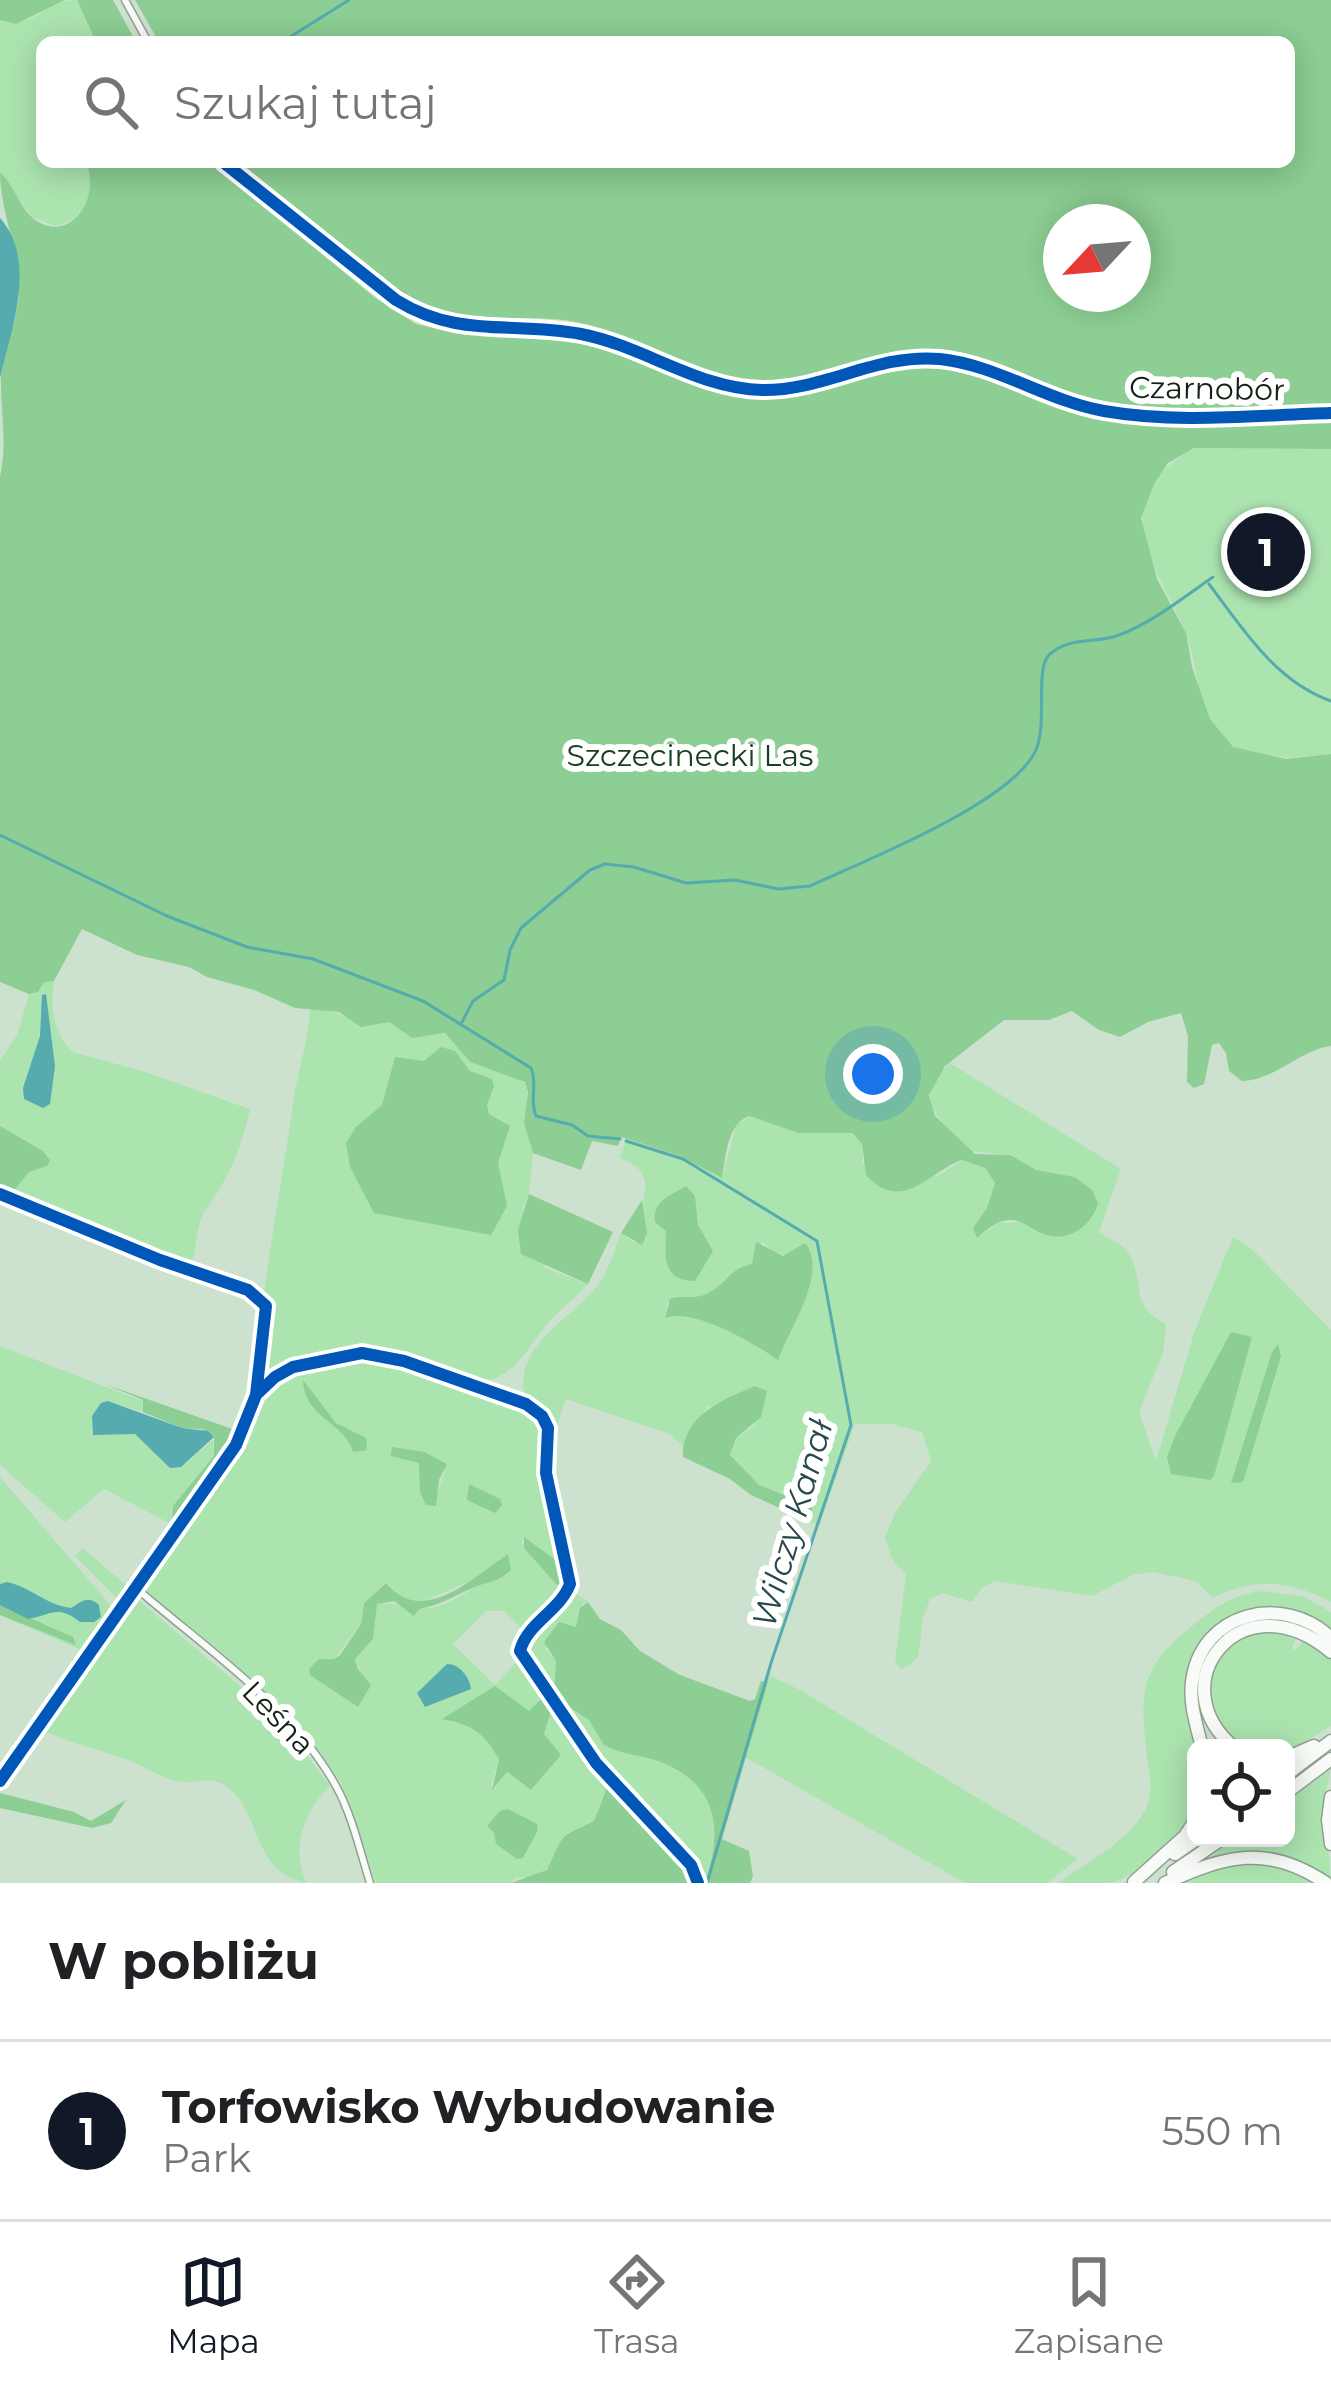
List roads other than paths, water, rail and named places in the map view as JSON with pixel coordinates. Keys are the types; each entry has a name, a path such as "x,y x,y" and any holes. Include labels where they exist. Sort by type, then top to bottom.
{"highway":[{"path":"1201,1739 1192,1683 1201,1654 1217,1633 1237,1619 1273,1611 1301,1617 1331,1638"},
{"path":"1226,1739 1214,1726 1204,1693 1213,1659 1228,1640 1246,1629 1273,1624 1300,1630 1331,1652"},
{"path":"1295,1753 1331,1739"},
{"path":"1295,1768 1331,1739"},
{"path":"1295,1786 1331,1759"},
{"path":"1331,1797 1331,1844"},
{"path":"1133,1882 1187,1833"},
{"path":"1133,1882 1187,1845"},
{"path":"1161,1883 1211,1847"},
{"path":"1161,1883 1206,1864 1257,1857 1295,1865 1325,1883"}],"street":[{"path":"125,0 145,36"},
{"name":"Czarnobór","path":"231,168 396,300 422,315 458,326 581,334 728,386 759,390 805,385 892,360 929,358 959,362 1069,402 1120,413 1177,417 1331,413"},
{"path":"0,1781 236,1445 256,1396 275,1376 293,1367 374,1354 526,1404 542,1416 548,1428 546,1473 571,1584 526,1636 520,1651 596,1763 691,1865 698,1883"},
{"name":"Leśna","path":"136,1588 274,1707 315,1756 345,1804 370,1883"}],"water":[{"path":"0,218 18,254 20,275 0,378"},
{"path":"46,994 55,1066 50,1104 43,1108 24,1099 23,1088 40,1036 42,995"},
{"path":"108,1401 182,1428 208,1431 214,1437 181,1467 170,1468 135,1434 93,1435 92,1416"},
{"path":"7,1582 71,1608 92,1600 99,1605 101,1617 80,1622 60,1612 28,1619 0,1605 0,1584"},
{"path":"447,1664 464,1672 471,1689 425,1707 417,1693"}],"waterway":[{"path":"292,36 349,0"},
{"path":"462,1022 473,1001 504,980 510,950 521,928 590,870 605,864 634,867 686,883 735,880 778,889 810,886 968,810 1022,770 1036,750 1043,671 1050,654 1066,645 1131,630 1213,577"},
{"path":"1209,584 1277,667 1331,701"},
{"name":"Wilczy Kanał","path":"0,835 167,916 247,947 313,959 423,1001 531,1068 536,1116 572,1125 588,1136 620,1139"},
{"name":"Wilczy Kanał","path":"626,1141 683,1159 817,1241 851,1425 771,1663 707,1883"}],"place":[{"name":"Torfowisko Wybudowanie","path":"1266,552"}],"park label":[{"name":"Szczecinecki Las","path":"690,756"}]}
